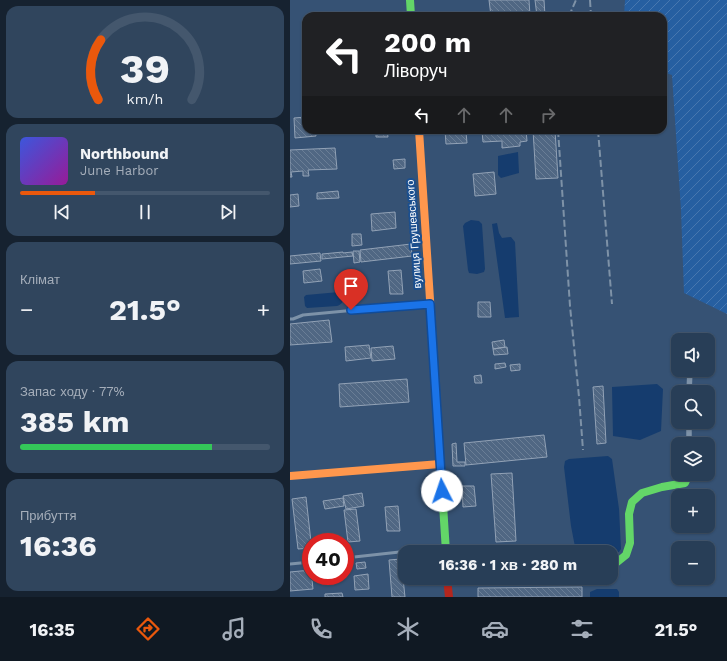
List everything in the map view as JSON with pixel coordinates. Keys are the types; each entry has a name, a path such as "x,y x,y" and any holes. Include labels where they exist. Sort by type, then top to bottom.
{"street":[{"path":"410,0 411,12"},
{"name":"вулиця Грушевського","path":"418,134 446,545"},
{"path":"290,476 440,464"},
{"path":"618,561 626,555 630,543 629,514 632,502 642,493 662,487 685,483 686,481"},
{"path":"448,585 449,597"}],"lane":[{"path":"290,319 303,315 430,304"},
{"path":"354,557 398,553"},
{"path":"290,564 302,563"}],"shaded area":[{"path":"625,0 727,0 727,314 684,293 681,210 672,75 667,73 667,12 624,12"},
{"path":"518,152 519,173 501,178 498,175 498,156"},
{"path":"471,220 479,221 482,224 485,269 484,272 477,274 469,273 468,270 463,226"},
{"path":"497,223 499,233 502,238 511,237 515,242 519,317 505,318 492,224"},
{"path":"342,293 343,299 342,303 337,306 307,308 305,306 304,297 306,295"},
{"path":"657,384 663,389 661,431 640,440 613,436 612,387"},
{"path":"608,456 612,459 619,509 621,549 619,552 618,545 575,545 564,467 565,461 569,459"},
{"path":"597,589 617,589 619,592 619,597 590,597 590,592"}],"building":[{"path":"489,0 529,0 530,12 490,12"},
{"path":"535,0 544,0 545,12 536,12"},
{"path":"302,117 302,134 316,134 316,136 295,138 294,118"},
{"path":"376,134 388,134 388,137 376,137"},
{"path":"445,134 466,134 467,143 446,144"},
{"path":"482,134 526,134 527,141 520,142 520,146 502,148 502,141 483,142"},
{"path":"533,134 555,134 558,178 536,179"},
{"path":"335,148 337,169 308,170 309,176 303,176 303,171 291,172 292,177 290,177 290,150"},
{"path":"405,159 405,168 394,169 393,160"},
{"path":"494,172 496,194 475,196 473,174"},
{"path":"338,191 339,198 317,199 317,193"},
{"path":"298,194 299,206 290,207 290,195"},
{"path":"395,212 396,228 372,231 371,214"},
{"path":"352,234 361,234 362,245 352,246"},
{"path":"411,244 412,256 361,262 360,250"},
{"path":"353,251 359,251 360,262 354,263"},
{"path":"352,252 353,256 322,259 322,254"},
{"path":"320,253 321,261 290,264 290,256"},
{"path":"320,269 322,281 304,283 303,271"},
{"path":"401,270 403,294 390,294 388,271"},
{"path":"345,275 355,275 355,281 346,282"},
{"path":"478,302 490,302 491,317 478,317"},
{"path":"329,320 332,342 290,345 290,324"},
{"path":"504,340 505,347 493,349 492,342"},
{"path":"369,345 371,358 346,361 345,347"},
{"path":"393,346 395,359 372,361 371,348"},
{"path":"507,347 508,354 494,355 493,349"},
{"path":"505,363 506,367 495,369 495,364"},
{"path":"520,364 520,370 511,371 510,365"},
{"path":"481,375 482,383 475,383 474,376"},
{"path":"407,379 409,402 340,407 339,384"},
{"path":"603,386 606,443 597,444 593,387"},
{"path":"544,435 547,457 466,465 464,443"},
{"path":"456,443 457,462 465,462 465,466 453,466 452,444"},
{"path":"512,473 516,541 496,542 491,474"},
{"path":"462,486 474,486 476,506 463,507"},
{"path":"362,493 364,506 346,509 343,496"},
{"path":"306,497 310,533 302,533 302,549 298,549 292,499"},
{"path":"343,498 344,506 325,509 323,501"},
{"path":"398,506 400,531 387,531 385,507"},
{"path":"356,509 360,541 354,542 354,533 347,533 344,510"},
{"path":"398,559 398,585 404,585 405,597 392,597 389,560"},
{"path":"365,562 366,568 357,569 356,563"},
{"path":"302,571 302,585 313,585 313,589 290,591 290,572"},
{"path":"368,574 369,589 355,590 354,576"},
{"path":"582,587 582,597 478,597 478,588"},
{"path":"342,593 343,597 325,597 325,594"}],"railway":[{"path":"571,12 576,0"},
{"path":"590,0 591,12"},
{"path":"558,134 570,306 583,450"},
{"path":"598,134 612,304"}],"traffic: fast":[{"path":"410,0 411,12"},
{"path":"431,315 446,545"},
{"path":"618,561 626,555 630,543 629,514 632,502 642,493 662,487 685,483 686,481"}],"traffic: slow":[{"path":"419,134 431,315"},
{"path":"290,476 440,464"}],"traffic: jam":[{"path":"448,585 449,597"}],"route":[{"path":"351,310 430,304 442,491"}]}
